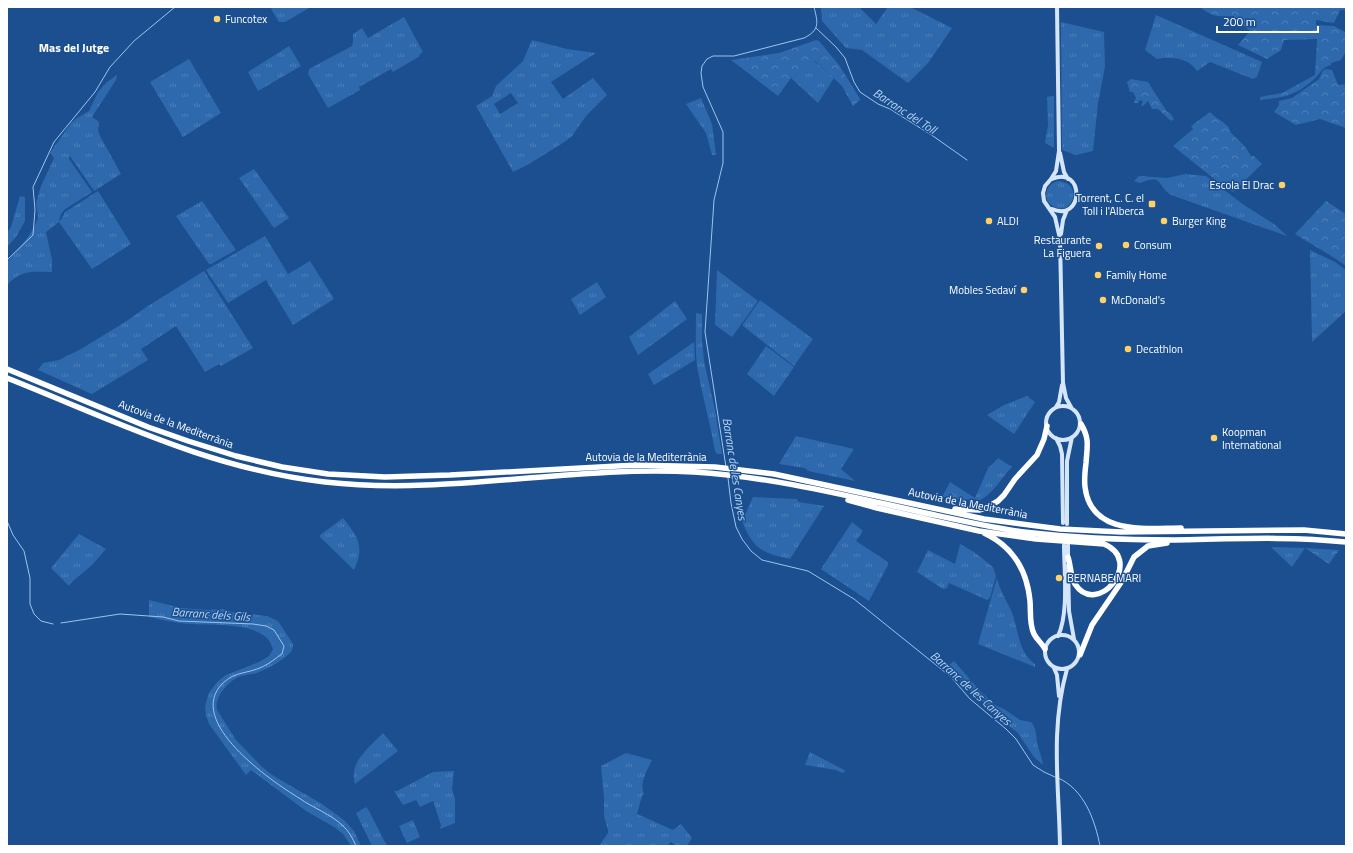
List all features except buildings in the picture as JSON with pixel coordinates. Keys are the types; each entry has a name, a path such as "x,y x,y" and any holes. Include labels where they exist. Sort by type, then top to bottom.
{"highway":[{"name":"Autovia de la Mediterrània","path":"7,369 148,427 188,441 236,456 282,467 328,474 385,477 636,465 715,467 745,470 799,479 984,519 1060,529 1121,532 1304,530 1346,534"},
{"name":"Autovia de la Mediterrània","path":"7,378 145,435 236,466 283,476 328,482 385,485 453,484 570,475 634,472 716,474 798,485 1018,531 1065,536 1121,539 1176,540 1206,538 1294,538 1346,542"},
{"path":"1080,424 1087,436 1085,480 1087,494 1091,506 1099,516 1110,523 1124,527 1192,528 1205,532"},
{"path":"941,510 950,508 979,510 998,501 1037,455 1043,443 1046,426"},
{"path":"837,493 847,499 877,508 979,531 1036,539 1104,544 1110,547 1118,556 1120,568 1119,574 1112,586 1107,590 1095,595 1088,594 1084,592 1073,579 1068,557"},
{"path":"979,531 998,540 1017,560 1023,570 1028,588 1030,619 1033,633 1045,649"},
{"path":"1080,655 1092,625 1117,589 1130,563 1138,553 1154,544 1197,542 1206,538"}],"main road":[{"path":"1057,7 1059,151 1056,172 1045,186 1043,194 1044,201 1055,217 1060,239"},
{"path":"1056,438 1061,440 1072,437 1079,430 1080,424 1079,416 1071,407 1066,398 1063,383 1060,239 1063,220 1067,210 1074,204 1077,196 1075,187 1064,172 1059,151"},
{"path":"1051,179 1060,177 1068,179"},
{"path":"1050,208 1058,212 1067,210"},
{"path":"1063,383 1059,402 1049,413 1046,426 1048,431 1056,438 1062,454 1065,524 1067,461 1072,437"},
{"path":"1056,407 1071,407"},
{"path":"1054,668 1067,669 1075,664 1080,655 1079,649 1074,640 1068,611 1068,557 1066,545 1064,611 1062,627 1058,636"},
{"path":"1059,703 1057,675 1054,668 1047,660 1045,649 1050,640 1058,636 1064,635 1074,640"},
{"path":"1060,846 1056,773 1056,739 1059,703 1067,669"}],"green space":[{"path":"270,7 311,7 285,22 279,22"},
{"path":"821,7 859,7 876,24 888,7 910,7 952,28 928,63 908,83 862,50 846,48 822,21"},
{"path":"1200,7 1346,7 1346,10 1340,10 1334,23 1316,20 1316,25 1334,26 1345,32 1346,51 1341,60 1331,63 1331,65 1324,68 1315,78 1299,90 1282,97 1260,100 1260,97 1282,93 1315,75 1317,39 1284,40 1281,50 1267,59 1238,45 1250,31 1234,18 1234,16 1216,16 1208,13"},
{"path":"1156,15 1262,62 1257,77 1253,79 1210,62 1197,71 1189,63 1179,59 1157,59 1145,50"},
{"path":"404,17 423,52 419,55 420,56 393,72 391,69 359,87 360,90 328,108 308,74 309,69 352,46 353,34 362,28 368,38"},
{"path":"1061,22 1104,32 1105,67 1098,103 1093,151 1076,155 1062,150"},
{"path":"532,40 567,49 596,53 551,82 563,99 593,78 607,95 586,116 572,136 566,141 513,172 476,106 492,96 496,86 523,61","holes":["511,93 518,103 500,114 494,104"]},
{"path":"816,40 819,41 839,65 859,97 860,100 853,106 842,86 815,61 791,78 778,96 731,60 779,53"},
{"path":"289,46 301,66 258,91 248,72"},
{"path":"189,59 221,113 183,137 150,82"},
{"path":"814,61 834,78 818,103 791,78"},
{"path":"1325,69 1332,70 1338,85 1346,84 1346,128 1320,119 1296,125 1274,112 1279,105 1279,101 1292,98 1319,79"},
{"path":"117,75 116,80 92,117 99,122 98,130 100,136 121,174 94,191 70,156 69,159 92,192 64,210 59,221 65,212 98,191 131,244 92,269 59,222 46,232 52,260 52,272 28,272 18,276 7,285 7,262 25,241 35,226 38,217 36,203 41,186 54,158 50,153 71,123 89,111 98,92 107,82"},
{"path":"1131,79 1148,82 1167,112 1170,113 1174,119 1171,121 1158,109 1152,109 1148,101 1143,106 1141,106 1143,101 1140,100 1138,103 1135,103 1136,98 1133,92 1130,92 1127,82"},
{"path":"1054,96 1054,148 1045,143 1048,125 1047,97"},
{"path":"701,98 712,124 716,155 712,155 706,133 686,104"},
{"path":"1210,112 1228,126 1232,134 1245,147 1251,156 1254,156 1262,164 1233,192 1173,146 1193,129 1191,126"},
{"path":"254,169 289,218 274,228 239,178"},
{"path":"1185,174 1206,176 1244,205 1274,224 1287,236 1171,195 1156,180 1148,180 1140,183 1134,181 1139,176 1167,178"},
{"path":"1058,181 1066,183 1073,191 1072,202 1063,208 1057,208 1051,205 1046,196 1047,190 1052,183"},
{"path":"20,196 25,197 25,221 16,237 7,247 7,233 11,227"},
{"path":"202,201 236,250 211,264 209,264 176,216"},
{"path":"1326,201 1346,214 1346,266 1334,257 1295,234"},
{"path":"265,236 288,274 310,261 334,299 293,325 266,280 228,303 206,270"},
{"path":"1310,250 1335,262 1346,270 1346,311 1312,342"},
{"path":"717,270 758,301 732,337 715,325"},
{"path":"204,271 253,348 221,366 219,364 205,372 176,326 141,349 148,360 92,394 38,370 43,363 59,360 81,349"},
{"path":"597,282 606,297 580,315 571,299"},
{"path":"760,300 813,339 794,366 743,326"},
{"path":"675,301 687,319 638,355 629,337"},
{"path":"696,313 702,314 704,361 715,410 722,454 717,454 715,451 697,366"},
{"path":"694,342 695,360 654,385 648,374"},
{"path":"766,346 794,367 774,396 747,374"},
{"path":"1027,396 1035,402 1014,434 987,415 1004,405"},
{"path":"796,436 854,449 841,469 855,481 808,471 805,468 779,464"},
{"path":"998,458 1012,467 988,495 978,501 975,499 963,500 942,497 950,482 975,498 989,466 990,467"},
{"path":"753,497 797,499 799,502 824,506 790,559 770,554 752,541 740,516 746,513"},
{"path":"343,518 353,531 358,542 359,554 354,570 319,536"},
{"path":"852,522 863,531 856,541 888,562 888,565 869,601 821,569"},
{"path":"79,534 106,549 92,565 69,586 51,568"},
{"path":"960,544 974,552 993,567 996,576 990,598 987,600 949,583 947,588 943,589 917,572 928,550 955,564"},
{"path":"1271,547 1305,548 1292,567"},
{"path":"1305,548 1337,550 1339,550 1329,564"},
{"path":"997,578 1012,613 1022,648 1029,659 1035,664 1035,667 978,644"},
{"path":"149,600 181,608 207,610 223,609 232,612 267,616 278,621 293,644 293,648 290,653 267,669 257,673 241,676 232,681 220,695 217,710 236,740 261,766 272,775 322,804 344,820 354,831 361,846 351,846 343,834 334,827 306,811 251,770 246,775 209,724 205,706 209,693 217,682 226,675 259,662 269,656 273,649 268,640 260,633 237,626 184,624 149,617"},
{"path":"954,661 980,691 995,705 1004,709 1020,720 1031,722 1035,730 1043,765 1034,757 1017,732 1006,724 991,708 975,696 959,679 949,665"},
{"path":"383,733 398,751 355,784 354,776 357,762 367,749"},
{"path":"810,752 846,771 842,773 836,770 805,765"},
{"path":"626,753 652,760 644,777 642,786 644,794 642,796 637,814 673,830 681,824 692,838 687,846 676,846 671,842 667,846 599,846 608,833 604,816 601,766"},
{"path":"454,771 452,790 455,798 455,823 440,829 441,825 433,801 420,807 416,800 403,805 394,791 397,791 433,772"},
{"path":"366,807 387,846 372,846 356,813"},
{"path":"413,820 420,837 407,843 399,826"}],"waterway":[{"path":"7,260 33,235 35,210 33,187 54,142 95,92 110,67 134,41 175,7"},
{"name":"Barranc de les Canyes","path":"726,467 705,332 714,200 723,163 723,132 703,87 701,73 702,66 707,59 713,56 734,56 804,38 813,32 816,26 817,22 814,7"},
{"name":"Barranc del Toll","path":"816,28 845,58 854,82 860,92 933,136 967,160"},
{"name":"Barranc de les Canyes","path":"728,478 736,527 742,539 751,551 762,560 808,571 854,599 951,677 970,699 1016,739 1033,765 1055,777"},
{"name":"Barranc dels Gils","path":"7,521 13,535 24,551 30,578 30,604 34,614 41,621 53,624"},
{"path":"7,545 7,581"},
{"name":"Barranc dels Gils","path":"61,623 120,614 163,617 179,621 253,624 266,626 274,630 284,646 282,654 265,666 232,676 223,683 214,698 214,715 223,732 252,764 286,790 338,822 349,833 356,846"},
{"name":"Barranc de les Canyes","path":"1058,778 1075,790 1087,806 1095,826 1100,846"}],"place":[{"name":"Funcotex","path":"217,19"},
{"name":"Escola El Drac","path":"1282,185"},
{"name":"Torrent, C. C. el Toll i l'Alberca","path":"1152,204"},
{"name":"ALDI","path":"989,221"},
{"name":"Burger King","path":"1164,221"},
{"name":"Consum","path":"1126,245"},
{"name":"Restaurante La Figuera","path":"1099,246"},
{"name":"Family Home","path":"1098,275"},
{"name":"Mobles Sedaví","path":"1024,290"},
{"name":"McDonald's","path":"1103,300"},
{"name":"Decathlon","path":"1128,349"},
{"name":"Koopman International","path":"1214,438"},
{"name":"BERNABE MARI","path":"1059,578"}],"district":[{"name":"Mas del Jutge","path":"74,47"}]}
